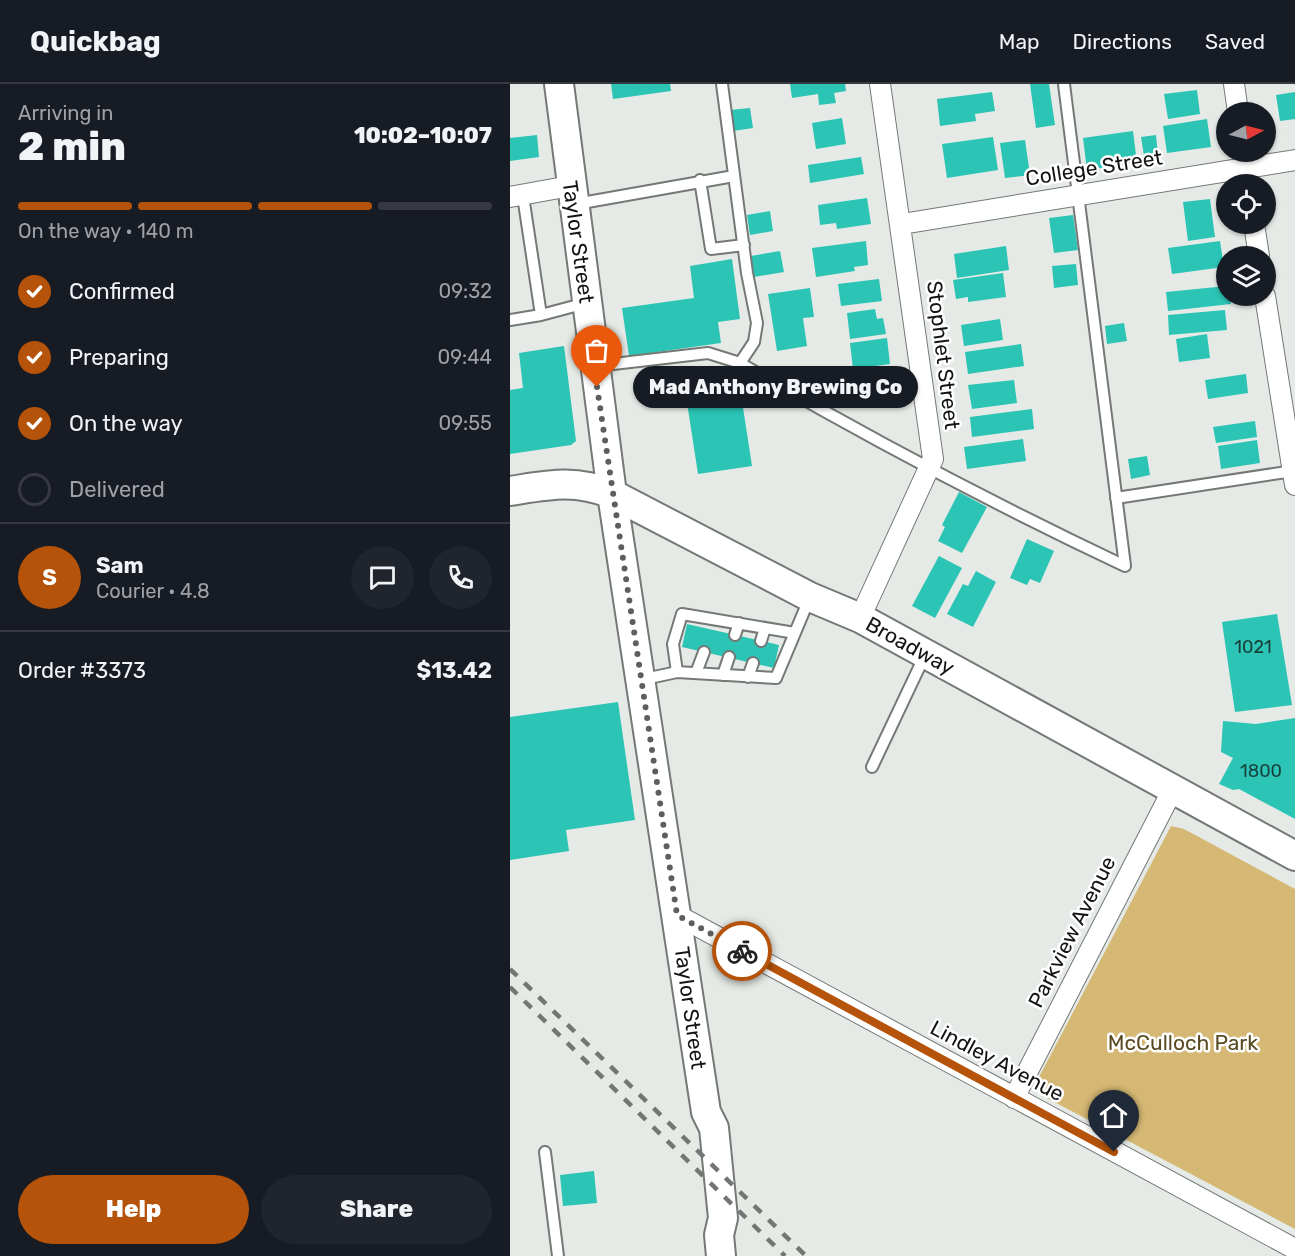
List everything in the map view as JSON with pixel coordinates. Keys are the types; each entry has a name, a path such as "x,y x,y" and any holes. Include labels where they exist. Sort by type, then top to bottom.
{"main road":[{"name":"Taylor Street","path":"559,84 571,195 612,494 706,1112 700,1129 710,1219 720,1245"},
{"name":"Broadway","path":"510,491 562,483 587,485 612,494 810,597 860,618 1295,856"}],"street":[{"name":"Stophlet Street","path":"860,618 933,459 902,224 880,84"},
{"path":"1234,84 1237,102"},
{"name":"College Street","path":"902,224 1295,160"},
{"path":"517,197 571,195"},
{"path":"1267,306 1294,478"},
{"name":"Parkview Avenue","path":"1014,1098 1173,789"},
{"name":"Lindley Avenue","path":"677,915 1295,1249"}],"lane":[{"path":"722,84 757,323 754,342 740,363"},
{"path":"595,366 708,353 740,363 929,467 1125,566 1080,194 1064,84"},
{"path":"571,195 734,176"},
{"path":"700,180 711,249 744,244"},
{"path":"517,197 541,315"},
{"path":"510,320 541,315 586,303"},
{"path":"1116,498 1294,478"},
{"path":"640,680 677,672 776,678 810,597"},
{"path":"677,672 673,644 682,614 713,625 739,623 795,633"},
{"path":"735,635 739,623"},
{"path":"761,641 765,628"},
{"path":"696,673 704,651"},
{"path":"872,767 926,654"},
{"path":"723,675 729,657"},
{"path":"748,676 753,663"},
{"path":"545,1152 558,1256"}],"green space":[{"name":"McCulloch Park","path":"1171,826 1184,829 1295,889 1295,1229 1043,1096 1038,1079"}],"building":[{"path":"611,84 670,84 671,91 613,99"},
{"path":"790,84 845,84 846,91 834,93 836,103 819,105 818,94 792,98"},
{"path":"1030,84 1049,84 1055,125 1036,128"},
{"path":"1197,90 1200,114 1168,119 1164,94"},
{"path":"992,92 995,111 975,114 976,121 940,126 937,99"},
{"path":"1295,92 1295,119 1280,121 1276,95"},
{"path":"750,108 753,128 733,131 730,110"},
{"path":"842,118 846,144 816,149 812,123"},
{"path":"1207,119 1211,147 1167,153 1163,126"},
{"path":"1133,131 1137,163 1087,170 1083,138"},
{"path":"537,135 539,157 510,161 510,138"},
{"path":"1156,135 1158,154 1144,156 1141,137"},
{"path":"993,137 998,170 947,178 942,144"},
{"path":"1025,140 1030,175 1005,178 1000,143"},
{"path":"861,157 864,174 810,183 808,165"},
{"path":"867,198 871,224 837,229 836,223 820,225 818,205"},
{"path":"1210,199 1215,237 1188,241 1183,202"},
{"path":"770,211 773,231 750,235 747,215"},
{"path":"1073,215 1078,250 1054,253 1049,218"},
{"path":"866,241 868,265 854,267 855,271 816,277 812,248"},
{"path":"1220,241 1221,246 1216,246 1216,268 1172,274 1168,248"},
{"path":"1006,246 1009,270 957,278 954,254"},
{"path":"780,251 784,272 754,277 751,256"},
{"path":"732,259 740,319 718,322 721,343 629,356 622,308 694,298 690,266"},
{"path":"1076,264 1078,285 1054,288 1052,266"},
{"path":"1003,273 1006,297 968,302 968,297 956,299 953,280"},
{"path":"879,279 882,301 841,306 838,284"},
{"path":"1216,287 1216,306 1168,311 1166,292"},
{"path":"810,288 814,317 803,318 807,346 777,351 768,294"},
{"path":"875,309 877,319 883,318 886,334 850,339 847,313"},
{"path":"1225,310 1227,330 1169,335 1168,315"},
{"path":"1000,319 1003,340 964,346 961,325"},
{"path":"1124,323 1127,341 1107,344 1105,326"},
{"path":"1207,334 1210,358 1179,362 1176,339"},
{"path":"887,338 890,364 853,369 850,343"},
{"path":"1021,344 1024,366 968,374 965,352"},
{"path":"564,346 576,441 571,445 510,454 510,390 523,388 519,353"},
{"path":"892,372 894,395 841,401 839,377"},
{"path":"1246,374 1248,393 1208,399 1205,380"},
{"path":"738,375 752,466 698,474 684,383"},
{"path":"1014,380 1017,403 972,409 968,385"},
{"path":"1032,409 1034,429 972,437 970,417"},
{"path":"1255,421 1257,437 1216,443 1213,427"},
{"path":"1023,439 1026,461 967,469 964,447"},
{"path":"1257,440 1260,463 1221,469 1218,446"},
{"path":"1147,456 1150,475 1131,479 1128,459"},
{"path":"959,492 987,507 962,553 938,541 945,527 942,525"},
{"path":"1027,539 1054,551 1040,583 1030,579 1027,585 1010,578"},
{"path":"939,556 962,568 935,618 912,606"},
{"path":"976,571 996,582 973,627 947,614 963,584 968,586"},
{"path":"1277,614 1292,705 1235,712 1222,622"},
{"path":"687,624 779,645 774,668 682,647"},
{"path":"618,702 635,820 566,830 569,851 510,860 510,717"},
{"path":"1295,718 1295,819 1239,789 1233,790 1219,784 1233,758 1221,752 1223,721 1256,724"},
{"path":"594,1171 597,1203 563,1206 560,1175"}],"railway":[{"path":"510,969 806,1256"},
{"path":"510,987 785,1256"}],"way so far":[{"path":"597,387 677,915 742,951"}],"place":[{"name":"Mad Anthony Brewing Co","path":"597,387"}],"route":[{"path":"742,951 1114,1152"}]}
